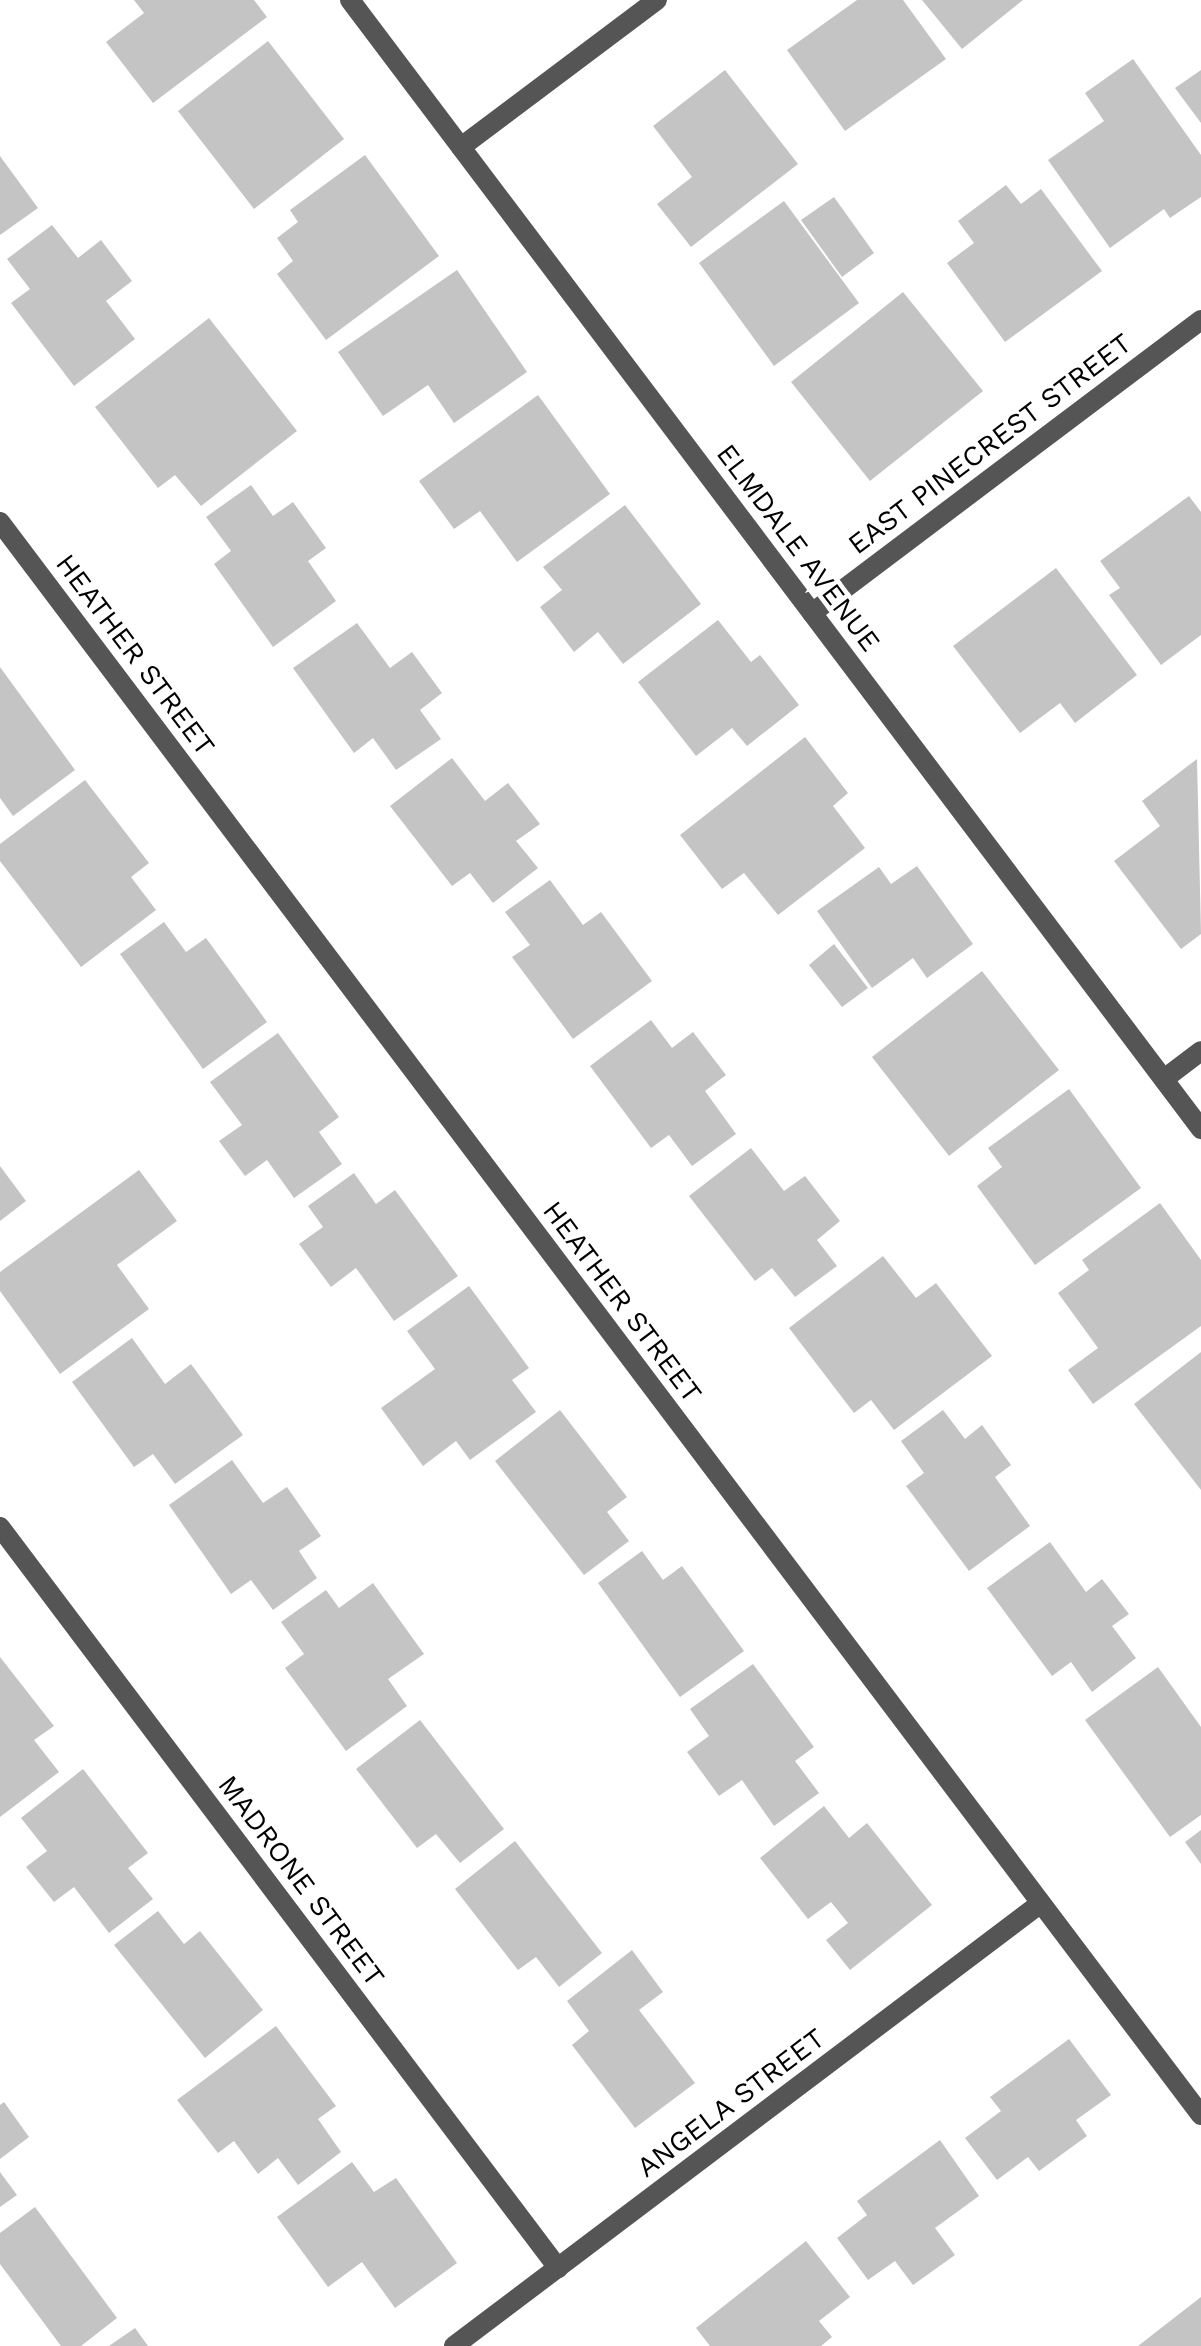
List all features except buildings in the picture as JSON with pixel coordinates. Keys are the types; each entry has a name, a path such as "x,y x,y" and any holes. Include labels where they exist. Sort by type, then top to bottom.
{"street":[{"name":"ELMDALE AVENUE","path":"350,0 1201,1129"},
{"path":"461,147 657,0"},
{"name":"EAST PINECREST STREET","path":"812,613 1201,320"},
{"name":"HEATHER STREET","path":"0,522 1201,2115"},
{"path":"1164,1079 1201,1051"},
{"name":"MADRONE STREET","path":"0,1528 558,2268"},
{"name":"ANGELA STREET","path":"454,2346 1042,1904"}]}
